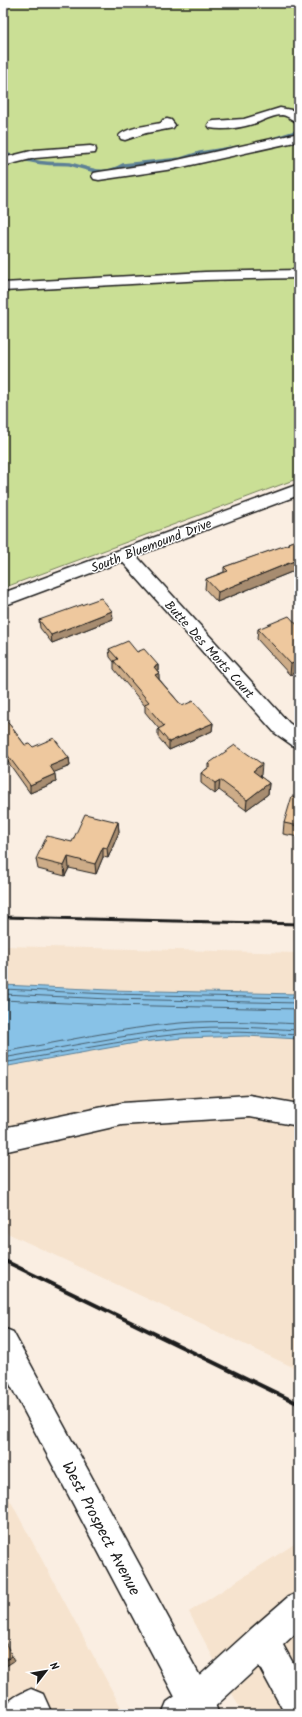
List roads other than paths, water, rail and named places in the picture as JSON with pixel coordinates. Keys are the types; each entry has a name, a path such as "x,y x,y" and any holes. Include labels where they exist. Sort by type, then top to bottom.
{"main road":[{"path":"214,125 246,122 280,111 288,111 299,119"},
{"path":"125,136 143,130 169,125 167,123"},
{"path":"98,176 173,165 299,137"},
{"path":"6,162 34,154 90,150"},
{"path":"3,287 197,276 299,274"},
{"name":"South Bluemound Drive","path":"3,600 299,489"},
{"name":"Butte Des Morts Court","path":"125,554 282,728 299,740"},
{"path":"3,1140 122,1114 249,1106 299,1115"},
{"name":"West Prospect Avenue","path":"3,1342 192,1710"},
{"path":"192,1710 262,1640 299,1608"},
{"path":"262,1640 299,1706"},
{"path":"19,1714 31,1706 35,1714"}],"water":[{"path":"3,985 109,990 299,994 299,1039 246,1036 183,1038 141,1042 3,1067"}],"waterway":[{"path":"270,140 299,131"},
{"path":"3,154 34,162 70,164 90,170 109,171 123,165 181,159 200,153 238,147"}],"railway":[{"path":"3,917 299,924"},
{"path":"3,1260 299,1404"}]}
